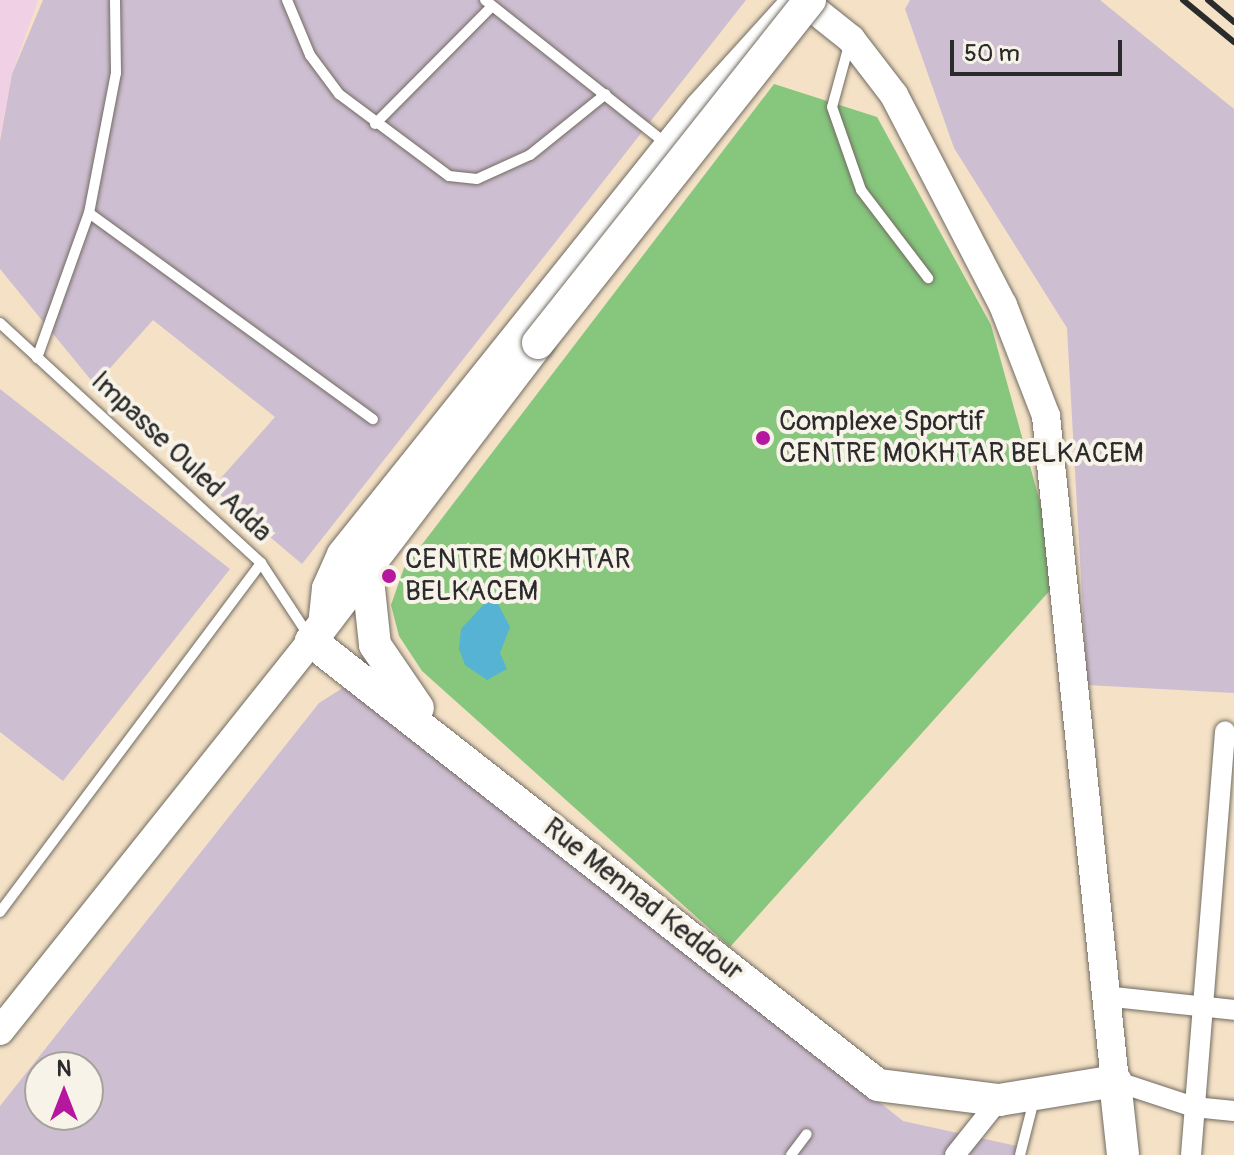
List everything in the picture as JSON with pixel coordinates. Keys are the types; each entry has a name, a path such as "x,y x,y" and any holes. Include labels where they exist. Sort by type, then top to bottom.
{"main road":[{"path":"317,634 326,588 341,554 669,146 796,0"},
{"path":"802,0 851,39 894,95 996,292 1046,416 1067,569 1104,996 1123,1155"},
{"path":"0,1031 317,634 538,343 810,0"},
{"path":"367,570 375,645 434,739"},
{"name":"Rue Mennad Keddour","path":"317,634 434,739 878,1085 999,1100 1115,1081"}],"street":[{"path":"1191,1155 1225,731"},
{"path":"1104,996 1234,1010"},
{"path":"1115,1081 1194,1107 1234,1111"},
{"path":"955,1155 999,1100"}],"lane":[{"path":"37,358 89,213 116,73 115,0"},
{"path":"287,0 321,71 375,124 449,176 477,179 551,142 606,94"},
{"path":"375,124 488,3 669,146"},
{"path":"851,39 832,107 861,190 928,278"},
{"path":"89,213 373,419"},
{"name":"Impasse Ouled Adda","path":"0,323 261,563 317,634"},
{"path":"0,912 261,563"},
{"path":"1020,1155 1035,1094"},
{"path":"791,1155 807,1134"}],"shaded area":[{"path":"0,0 38,0 12,74 0,137"},
{"path":"43,0 746,0 302,564 212,488 275,417 153,320 95,385 0,269 0,141 12,74"},
{"path":"910,0 1100,0 1234,109 1234,693 1087,685 1067,328 954,148 905,9"},
{"path":"0,389 230,569 63,781 0,732"},
{"path":"354,681 903,1121 1022,1147 1023,1155 0,1155 0,1106 24,1076 24,1131 104,1131 104,1051 44,1051 319,703"}],"green space":[{"name":"Complexe Sportif CENTRE MOKHTAR BELKACEM","path":"774,84 877,117 991,325 1061,578 730,947 422,671 399,636 391,605 404,568"}],"water":[{"path":"486,602 497,602 510,627 500,653 507,669 487,680 465,665 459,649 461,629"}],"railway":[{"path":"1183,0 1234,42"},
{"path":"1208,0 1234,22"}],"place":[{"name":"Complexe Sportif CENTRE MOKHTAR BELKACEM","path":"763,438"},
{"name":"CENTRE MOKHTAR BELKACEM","path":"389,576"}]}
